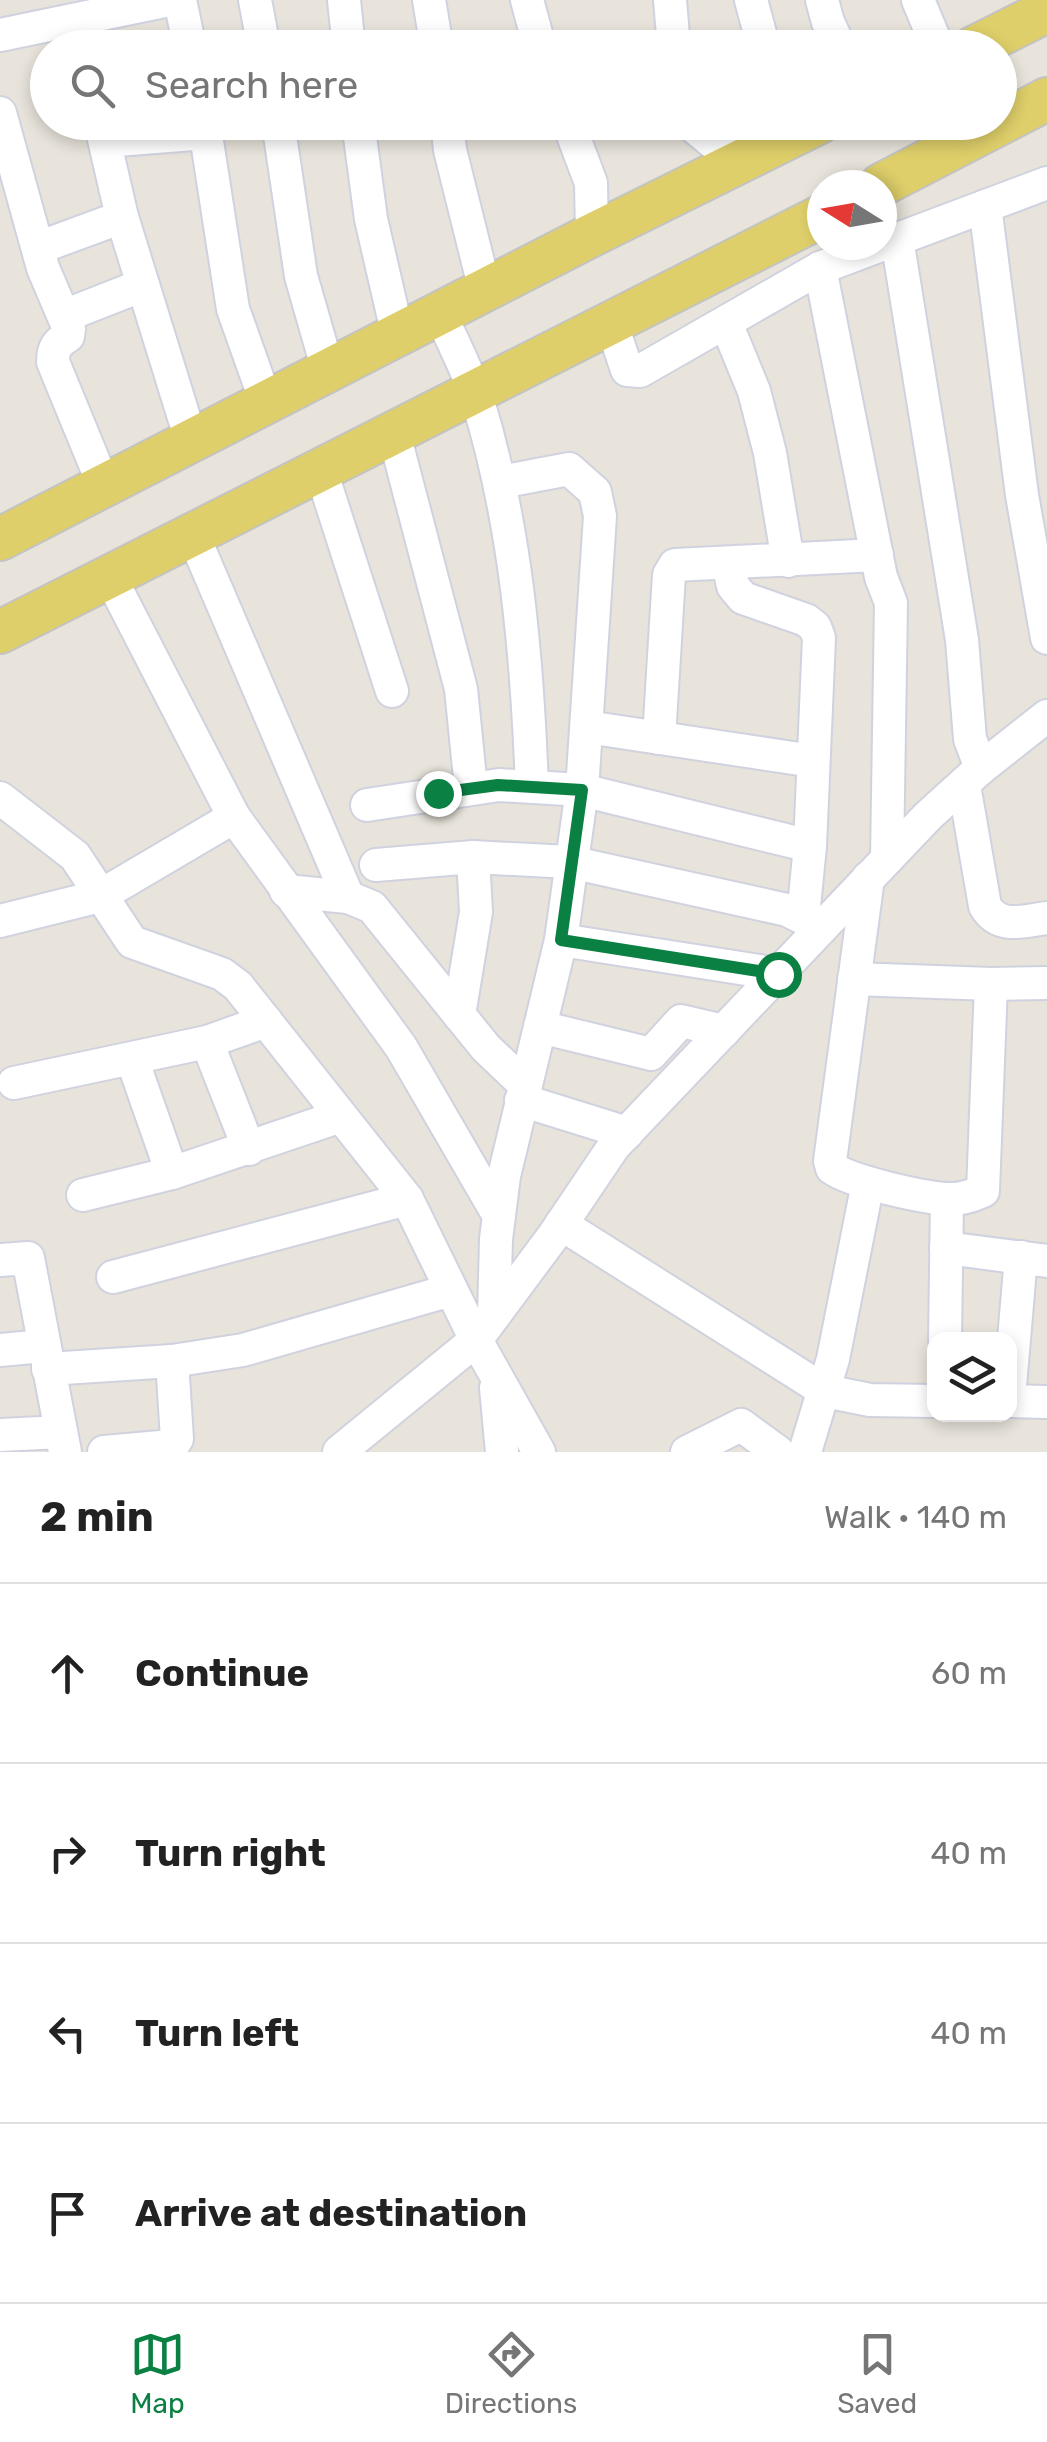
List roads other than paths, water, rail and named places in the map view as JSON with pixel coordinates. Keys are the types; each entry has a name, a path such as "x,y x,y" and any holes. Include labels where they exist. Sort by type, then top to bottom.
{"main road":[{"path":"1009,30 1047,11"},
{"path":"1017,115 1047,99"},
{"path":"0,539 779,140"},
{"path":"897,177 968,140"},
{"path":"0,632 807,224"}],"street":[{"path":"36,30 169,0"},
{"path":"180,0 186,30"},
{"path":"256,0 261,30"},
{"path":"344,0 347,30"},
{"path":"430,0 434,30"},
{"path":"526,0 535,30"},
{"path":"670,0 672,30"},
{"path":"751,0 759,30"},
{"path":"822,0 832,30"},
{"path":"918,0 930,30"},
{"path":"0,36 30,31"},
{"path":"0,113 38,248 70,334 57,343 53,362 104,486"},
{"path":"104,140 122,216 191,440"},
{"path":"207,140 232,309 266,402"},
{"path":"281,140 301,276 328,370"},
{"path":"360,140 371,220 398,336"},
{"path":"449,140 486,290"},
{"path":"575,140 591,183 592,234"},
{"path":"710,140 738,163"},
{"path":"897,239 1047,183"},
{"path":"984,206 1022,495 1047,638"},
{"path":"38,248 122,216"},
{"path":"612,324 627,370 640,371 820,268 841,260"},
{"path":"890,260 959,624 985,906 991,916 1004,923 1047,918"},
{"path":"820,268 877,555 891,603 878,869 854,979 830,1161 838,1173 948,1200 983,1191 990,984"},
{"path":"64,316 143,285"},
{"path":"440,313 475,393 500,482 525,647 532,787"},
{"path":"726,323 754,392 766,438 788,561"},
{"path":"394,434 461,688 470,788"},
{"path":"500,482 569,469 594,492 600,516 582,790 561,940 523,1092 499,1216 485,1327 498,1379 502,1452"},
{"path":"321,471 392,690"},
{"path":"193,535 348,898"},
{"path":"659,738 670,575 675,565 877,555"},
{"path":"728,564 733,586 743,598 815,627 819,638 810,846 812,922"},
{"path":"110,577 234,816 401,1047 499,1216"},
{"path":"339,1452 485,1327 598,1167 778,974 812,922 878,869 972,777 1046,721"},
{"path":"587,727 813,761"},
{"path":"367,805 498,785 582,790 810,846"},
{"path":"0,798 76,856 132,942 222,974 238,986 407,1199 451,1290 485,1327"},
{"path":"0,921 100,896 234,816"},
{"path":"459,1015 476,912 472,857"},
{"path":"376,864 472,857 570,862 787,910 812,922"},
{"path":"286,892 348,898 372,907 523,1092 627,1133"},
{"path":"561,940 778,974"},
{"path":"854,979 1047,983"},
{"path":"14,1083 207,1042 266,1021"},
{"path":"540,1026 651,1054 681,1021 724,1032"},
{"path":"207,1042 248,1149"},
{"path":"132,1059 172,1173"},
{"path":"83,1195 172,1173 341,1116"},
{"path":"804,1452 825,1390 868,1182"},
{"path":"114,1276 407,1199"},
{"path":"944,1332 948,1200"},
{"path":"561,1224 825,1390 870,1400 927,1401"},
{"path":"946,1248 1034,1259 1017,1349"},
{"path":"0,1260 28,1258 63,1442 0,1435"},
{"path":"0,1350 46,1358 172,1361 242,1350 451,1290"},
{"path":"104,1452 172,1446 178,1438 172,1361"},
{"path":"498,1379 539,1452"},
{"path":"1017,1402 1047,1402"},
{"path":"687,1452 741,1426 778,1452"}]}
